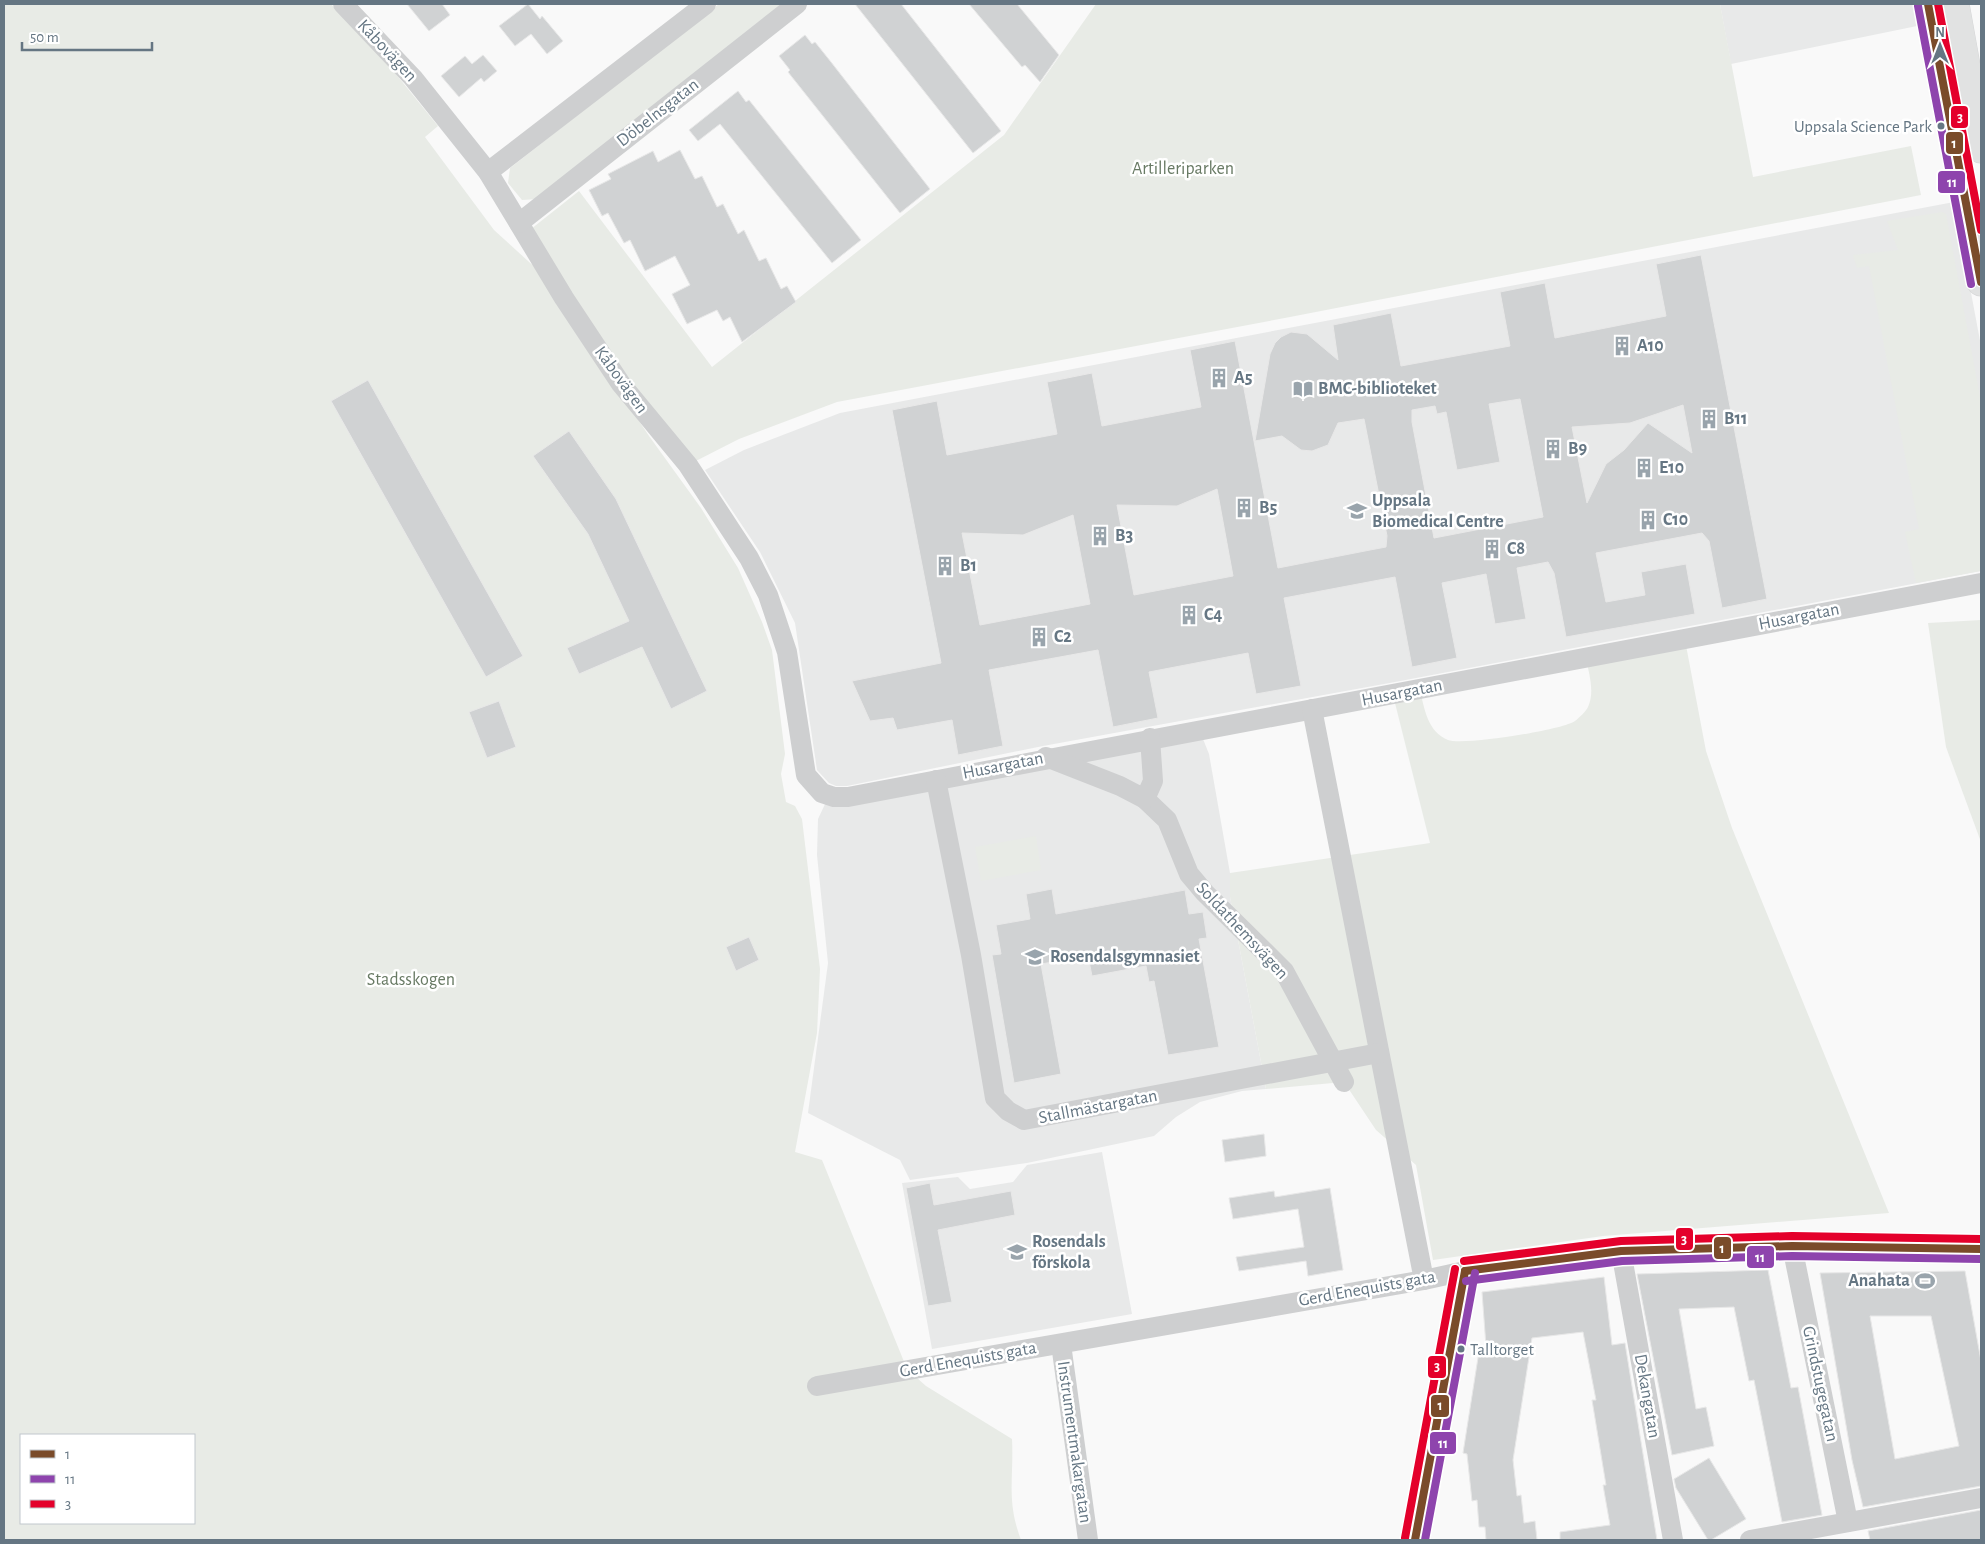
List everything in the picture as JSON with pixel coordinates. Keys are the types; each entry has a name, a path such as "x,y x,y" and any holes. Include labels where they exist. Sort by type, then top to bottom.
{"main road":[{"path":"1928,4 1981,282"},
{"path":"1955,4 1981,149"}],"street":[{"name":"Kåbovägen","path":"343,4 413,78 488,172 564,298 621,384 688,465 749,558 768,595 787,652 806,775 822,793"},
{"path":"488,172 706,4"},
{"name":"Döbelnsgatan","path":"519,223 797,4"},
{"name":"Husargatan","path":"822,793 834,798 848,798 1150,738 1312,710 1981,583"},
{"path":"1312,710 1424,1280"},
{"path":"1145,799 1153,781 1150,738"},
{"name":"Soldathemsvägen","path":"1046,758 1120,786 1145,799 1167,820 1189,874 1284,970 1344,1082"},
{"name":"Stallmästargatan","path":"936,780 971,955 994,1098 1008,1111 1024,1120 1379,1053"},
{"name":"Gerd Enequists gata","path":"817,1386 1424,1280 1465,1271 1621,1251 1792,1246 1981,1249"},
{"name":"Grindstugegatan","path":"1792,1246 1848,1522"},
{"name":"Dekangatan","path":"1621,1251 1673,1540"},
{"path":"1415,1540 1465,1271"},
{"name":"Instrumentmakargatan","path":"1061,1344 1088,1540"},
{"path":"1754,1540 1981,1498"}],"shaded area":[{"path":"1720,4 1913,4 1917,26 1731,64"},
{"name":"Uppsala Biomedical Centre","path":"1954,202 1981,346 1981,571 1395,682 1043,746 847,786 836,786 829,783 817,770 795,623 760,552 705,470 744,450 840,413"},
{"name":"Rosendalsgymnasiet","path":"1201,734 1209,754 1230,873 1230,897 1266,1089 1242,1091 1200,1102 1176,1117 1154,1136 1027,1163 910,1180 900,1160 808,1113 828,963 817,855 818,819 826,802"},
{"name":"Rosendals förskola","path":"1102,1152 1132,1314 932,1349 902,1183 958,1177 970,1189 1013,1182 1027,1165"}],"green space":[{"name":"Stadsskogen","path":"4,4 331,4 382,57 438,126 425,137 494,230 539,271 649,436 701,508 738,568 772,650 785,754 781,774 786,802 795,806 802,819 820,969 817,1033 795,1152 822,1160 907,1369 926,1386 1012,1439 1012,1501 1016,1526 1021,1540 4,1540"},
{"path":"719,4 784,4 537,199 522,200 508,183 510,168"},
{"name":"Artilleriparken","path":"1096,4 1720,4 1753,177 1911,146 1921,195 837,402 739,439 688,465 526,233 579,191 712,367 1004,135"},
{"path":"1942,212 1946,214 1981,402 1981,569 1980,571 1916,583 1905,532 1919,529 1869,266 1857,268 1853,255 1898,250 1887,221"},
{"path":"1981,620 1981,842 1946,747 1928,623"},
{"path":"1685,640 1706,751 1732,828 1889,1213 1603,1236 1433,1260 1416,1165 1376,1130 1344,1082 1266,1089 1230,897 1230,873 1430,843 1393,695 1420,689 1425,712 1431,726 1448,740 1472,741 1533,733 1567,725 1575,721 1587,709 1591,689 1586,658"},
{"path":"1036,836 1041,870 981,881 975,847"}],"building":[{"path":"407,4 442,4 450,15 429,31"},
{"path":"528,4 540,19 542,16 563,41 547,54 531,34 515,46 499,26"},
{"path":"855,4 901,4 1001,131 973,153"},
{"path":"969,4 1017,4 1059,55 1040,82 1025,65 1022,67"},
{"path":"805,35 812,44 815,42 930,189 900,213 788,72 790,70 779,56"},
{"path":"483,55 497,71 484,82 481,78 459,97 441,76 465,56 472,64"},
{"path":"738,91 746,102 749,100 861,240 832,263 720,124 698,141 689,130"},
{"path":"680,150 695,179 702,176 717,207 723,204 738,234 744,230 759,261 766,258 781,289 787,286 796,302 742,342 730,317 723,321 717,310 687,324 672,294 690,285 675,256 645,271 630,240 624,243 608,213 602,216 589,190 611,179 608,174 653,151 658,162"},
{"path":"1701,255 1767,599 1722,608 1709,541 1702,533 1596,553 1606,602 1645,595 1641,572 1686,564 1695,614 1566,637 1554,573 1548,562 1517,568 1526,619 1495,624 1486,574 1442,583 1457,658 1412,667 1395,577 1284,598 1301,686 1256,694 1248,653 1149,672 1158,718 1113,727 1098,650 989,670 1003,746 958,755 952,720 897,730 893,718 870,721 852,681 941,663 892,410 937,401 947,455 1057,434 1047,382 1092,373 1102,426 1201,407 1190,350 1235,341 1278,568 1386,547 1387,536 1364,419 1338,423 1328,445 1312,451 1301,450 1282,436 1255,441 1270,354 1275,343 1281,337 1291,332 1307,334 1338,360 1333,325 1391,313 1401,366 1510,346 1500,292 1545,283 1555,338 1666,316 1656,264","holes":["1520,399 1543,517 1434,538 1412,422 1412,410 1435,406 1437,414 1446,412 1457,470 1500,462 1489,404","1683,405 1692,453 1648,423 1624,450 1606,464 1587,503 1572,427 1630,423","1217,489 1233,576 1134,595 1117,505 1177,506","1073,515 1090,604 980,625 962,533 1023,535"]},
{"path":"368,380 523,656 486,677 331,401"},
{"path":"569,431 616,499 707,691 671,709 642,647 579,674 567,648 629,621 588,534 533,456"},
{"path":"499,701 516,747 487,758 469,712"},
{"name":"Rosendalsgymnasiet","path":"1052,889 1056,914 1185,890 1189,914 1203,912 1207,938 1199,939 1219,1047 1168,1055 1154,981 1149,982 1146,966 1092,976 1088,956 1041,964 1061,1074 1014,1083 992,955 1001,954 996,925 1030,919 1026,894"},
{"path":"749,937 759,960 736,971 726,947"},
{"path":"1264,1134 1266,1156 1225,1162 1222,1140"},
{"path":"930,1183 934,1205 1011,1191 1015,1215 938,1230 952,1302 928,1306 906,1188"},
{"path":"1330,1188 1343,1270 1308,1276 1306,1261 1239,1271 1236,1257 1304,1247 1298,1209 1233,1219 1229,1198 1274,1191 1275,1197"},
{"path":"1768,1270 1791,1388 1798,1387 1822,1515 1782,1522 1754,1380 1749,1381 1734,1307 1679,1309 1696,1409 1706,1407 1714,1446 1672,1455 1637,1274"},
{"path":"1965,1271 1981,1361 1981,1486 1863,1507 1852,1460 1820,1273","holes":["1870,1316 1931,1316 1959,1446 1895,1459"]},
{"path":"1604,1277 1612,1345 1625,1343 1657,1540 1560,1540 1560,1532 1610,1525 1603,1485 1606,1485 1592,1400 1596,1400 1583,1332 1532,1338 1513,1460 1517,1496 1521,1495 1524,1523 1535,1521 1537,1540 1486,1540 1485,1527 1479,1527 1477,1500 1472,1501 1467,1454 1463,1453 1480,1345 1486,1346 1482,1292"},
{"path":"1709,1458 1746,1519 1711,1540 1708,1540 1676,1488 1674,1479"},
{"path":"1981,1510 1981,1540 1870,1540 1868,1531"}],"transit line":[{"name":"1","path":"1928,4 1981,282"},
{"name":"3","path":"1938,4 1981,230"},
{"name":"11","path":"1918,6 1971,284"},
{"name":"3","path":"1464,1261 1621,1241 1792,1236 1981,1239"},
{"name":"1","path":"1465,1271 1621,1251 1792,1246 1981,1249"},
{"name":"11","path":"1466,1281 1622,1261 1792,1256 1981,1259"},
{"name":"3","path":"1405,1538 1455,1269"},
{"name":"1","path":"1415,1540 1465,1271"},
{"name":"11","path":"1425,1540 1475,1273"}],"place":[{"name":"Uppsala Science Park","path":"1941,126"},
{"name":"A10","path":"1622,346"},
{"name":"A5","path":"1219,378"},
{"name":"BMC-biblioteket","path":"1303,389"},
{"name":"B11","path":"1709,419"},
{"name":"B9","path":"1553,449"},
{"name":"E10","path":"1644,468"},
{"name":"B5","path":"1244,508"},
{"name":"Uppsala Biomedical Centre","path":"1357,511"},
{"name":"C10","path":"1648,520"},
{"name":"B3","path":"1100,536"},
{"name":"C8","path":"1492,549"},
{"name":"B1","path":"945,566"},
{"name":"C4","path":"1189,615"},
{"name":"C2","path":"1039,637"},
{"name":"Rosendalsgymnasiet","path":"1035,957"},
{"name":"Rosendals förskola","path":"1017,1252"},
{"name":"Anahata","path":"1925,1281"},
{"name":"Talltorget","path":"1461,1349"}]}
